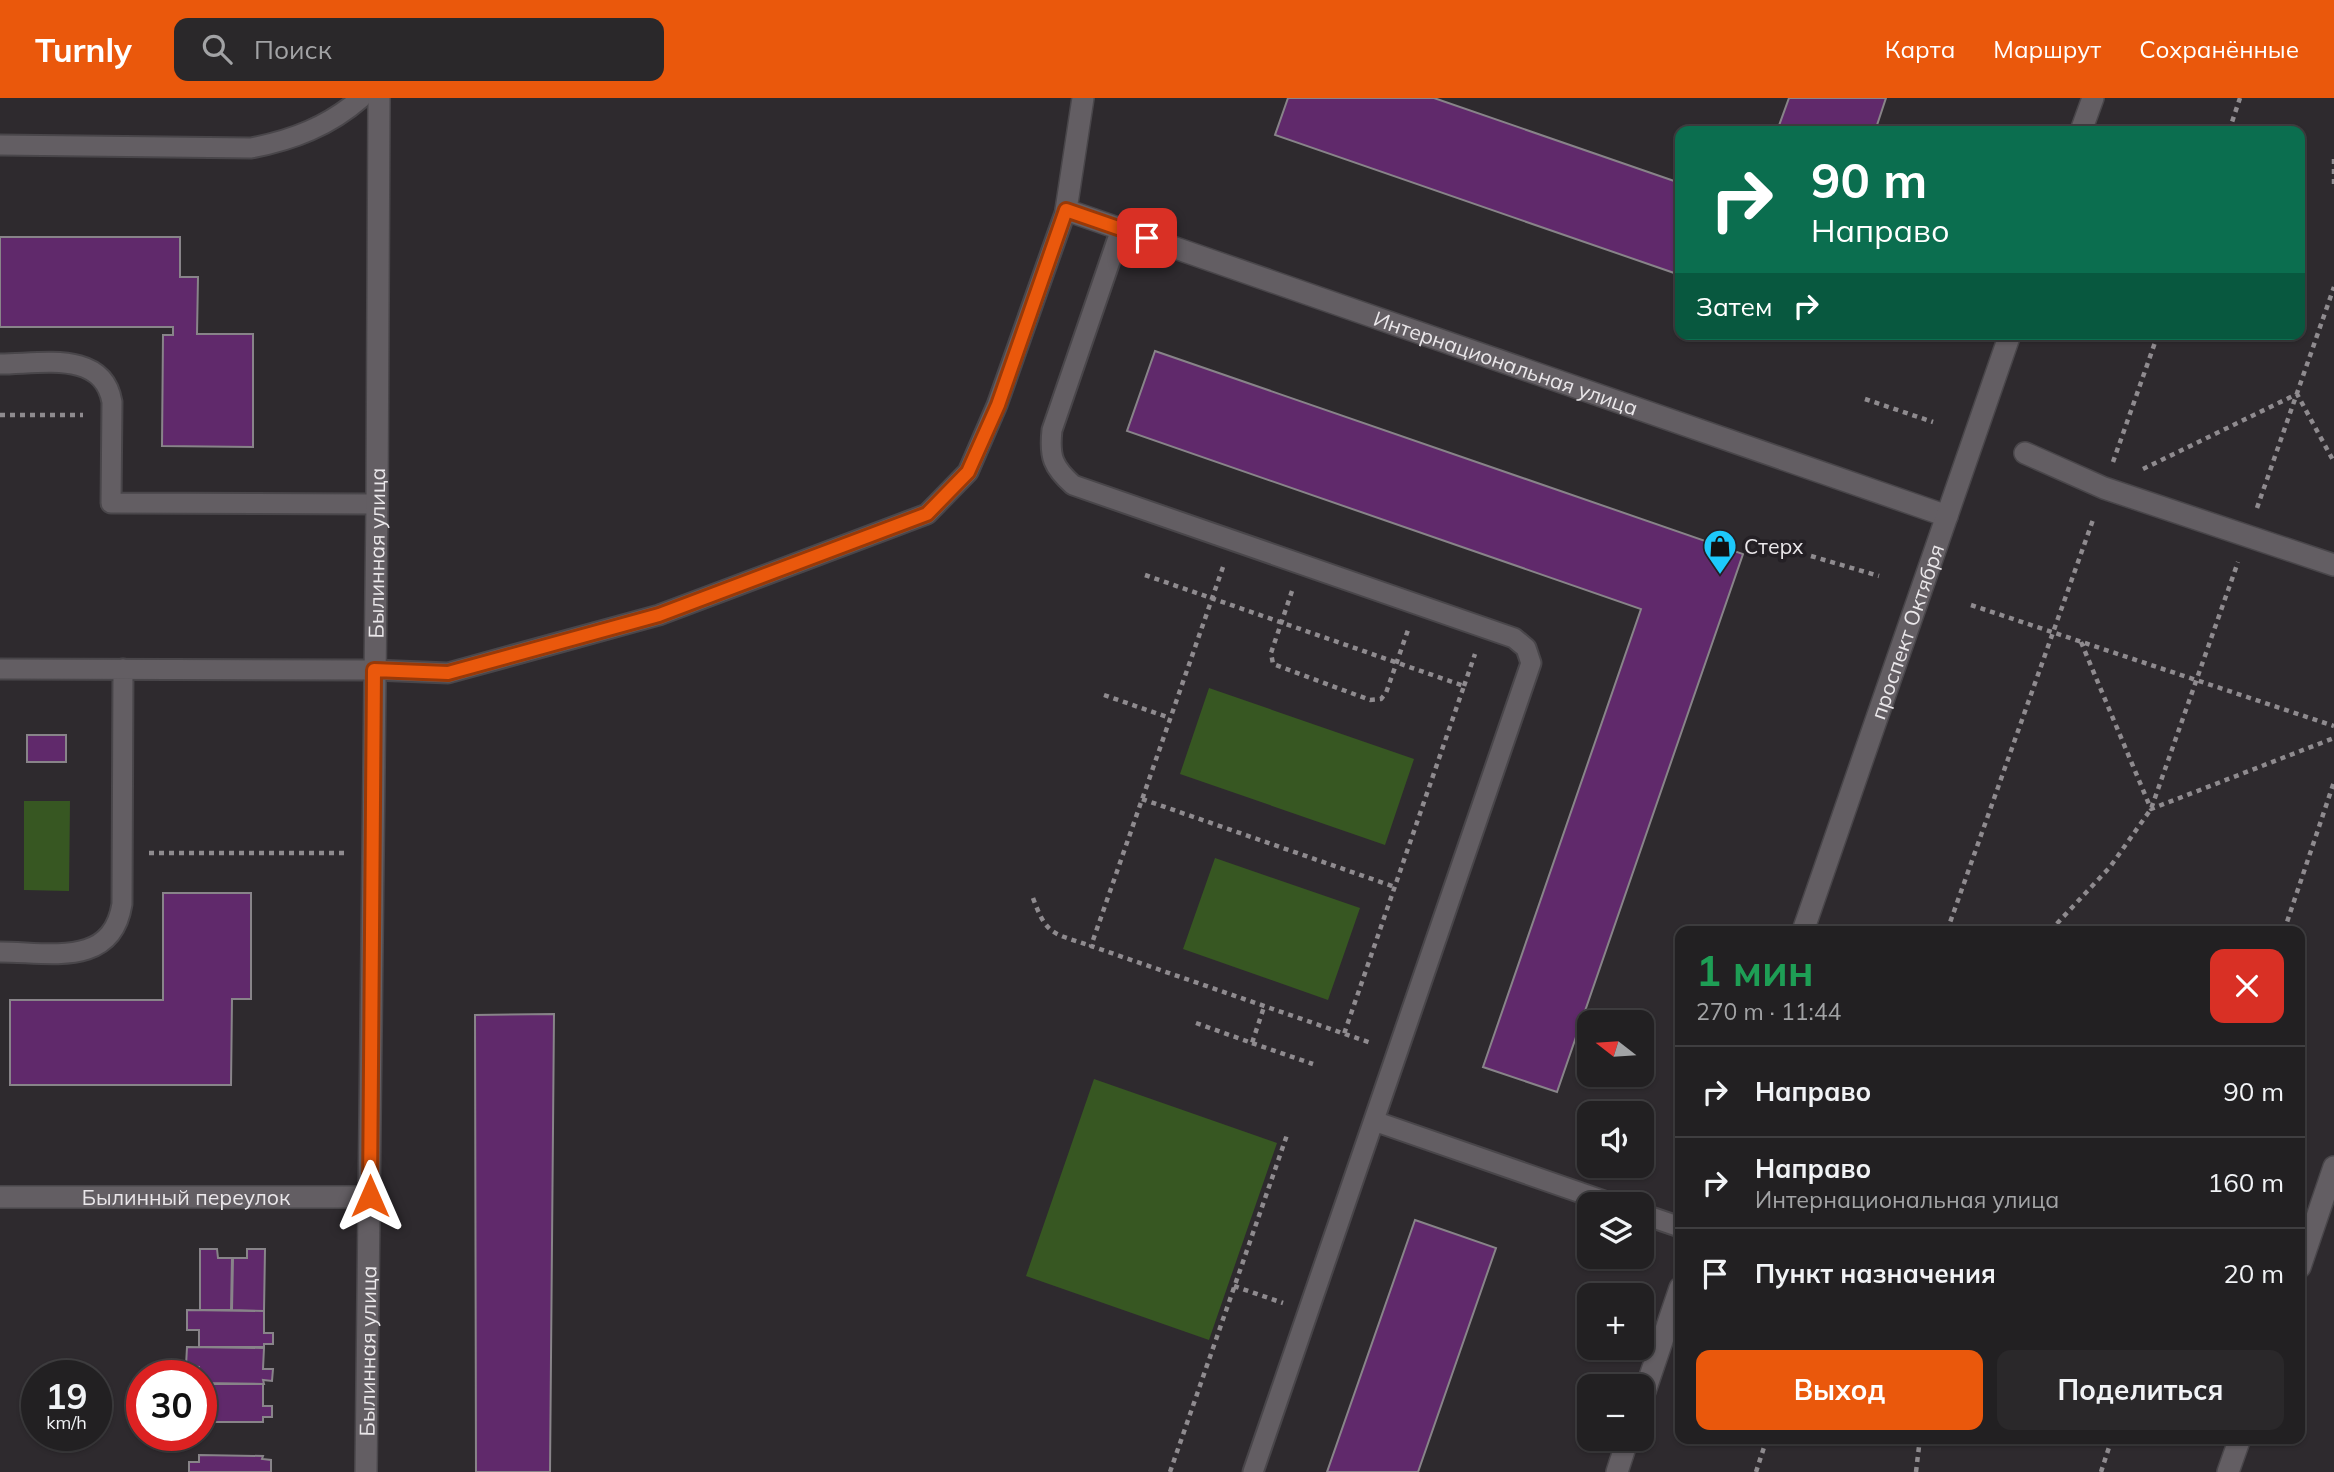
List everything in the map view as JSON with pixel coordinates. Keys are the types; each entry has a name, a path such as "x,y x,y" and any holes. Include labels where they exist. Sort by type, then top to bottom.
{"street":[{"name":"Былинная улица","path":"366,1472 379,98"},
{"path":"1066,210 1083,98"},
{"path":"2083,126 2093,98"},
{"name":"Интернациональная улица","path":"1066,210 1947,516"},
{"name":"проспект Октября","path":"1805,926 2008,340"},
{"path":"2025,453 2104,488 2334,565"},
{"path":"2305,1252 2334,1167"},
{"name":"Былинный переулок","path":"0,1197 370,1196"},
{"path":"1651,1374 1675,1303"},
{"path":"2228,1472 2238,1444"},
{"path":"1617,1472 1624,1451"}],"lane":[{"path":"0,145 251,148 284,142 318,128 361,98"},
{"path":"0,669 374,670 448,673 659,615 927,514 968,472 998,405 1066,210"},
{"path":"1121,229 1052,429 1049,452 1055,468 1073,485 1514,638 1526,648 1531,663 1253,1472"},
{"path":"0,364 75,364 93,369 110,388 111,503 377,504"},
{"path":"0,952 81,952 98,947 110,937 119,922 122,904 123,669"},
{"path":"1374,1121 1578,1192"},
{"path":"1654,1218 1675,1225"}],"path":[{"path":"2231,126 2240,98"},
{"path":"2334,159 2334,184"},
{"path":"2055,926 2110,867 2151,809 2334,287"},
{"path":"1949,926 2156,340"},
{"path":"2297,394 2334,462"},
{"path":"2104,488 2297,394"},
{"path":"1866,399 1933,422"},
{"path":"0,415 112,415"},
{"path":"1091,946 1232,540"},
{"path":"1811,556 1879,576"},
{"path":"1302,564 1271,653 1273,664 1343,691 1370,700 1381,699 1416,604"},
{"path":"1145,575 1464,686 1344,1034"},
{"path":"1971,606 2334,726"},
{"path":"2081,642 2151,809"},
{"path":"1104,695 1170,718"},
{"path":"2151,809 2334,738"},
{"path":"2286,926 2334,782"},
{"path":"1142,799 1395,887"},
{"path":"122,853 372,853"},
{"path":"1033,898 1040,920 1048,930 1398,1053"},
{"path":"1252,1043 1264,1007"},
{"path":"1196,1023 1313,1064"},
{"path":"1170,1472 1287,1135"},
{"path":"1234,1286 1308,1312"},
{"path":"1756,1472 1765,1444"},
{"path":"1916,1472 1919,1444"},
{"path":"2101,1472 2110,1444"}],"green space":[{"path":"1209,688 1414,759 1385,845 1180,774"},
{"path":"24,801 70,801 69,891 24,890"},
{"path":"1215,858 1360,908 1328,1000 1183,949"},
{"path":"1094,1079 1277,1143 1209,1340 1026,1276"}],"building":[{"path":"1288,98 1434,98 1675,181 1675,273 1275,135"},
{"path":"1789,98 1886,98 1877,126 1779,126"},
{"path":"0,237 180,237 180,277 198,277 197,334 253,334 253,447 162,446 163,335 173,335 173,327 0,327"},
{"path":"1155,351 1743,554 1585,1010 1577,1010 1577,1034 1557,1092 1483,1067 1641,609 1127,431"},
{"path":"27,735 66,735 66,762 27,762"},
{"path":"163,893 251,893 251,999 232,999 231,1085 10,1085 10,1000 163,1000"},
{"path":"554,1014 550,1472 476,1472 475,1015"},
{"path":"1415,1220 1496,1248 1418,1472 1327,1472"},
{"path":"200,1249 217,1249 218,1258 232,1258 231,1310 200,1310"},
{"path":"247,1249 265,1249 264,1311 232,1310 233,1258 247,1258"},
{"path":"187,1310 264,1311 264,1333 273,1333 273,1344 264,1344 264,1347 199,1347 199,1330 187,1330"},
{"path":"187,1347 264,1348 263,1369 273,1369 272,1381 263,1380 264,1384 217,1383 217,1360 186,1360"},
{"path":"217,1384 263,1384 263,1406 272,1406 272,1417 263,1417 263,1422 217,1422"},
{"path":"199,1455 263,1456 262,1459 271,1460 271,1472 189,1472 189,1462 199,1462"}],"place":[{"name":"Стерх","path":"1720,576"}],"route":[{"path":"370,1196 374,670 448,673 659,615 927,514 968,472 998,405 1066,210 1147,238"}]}
